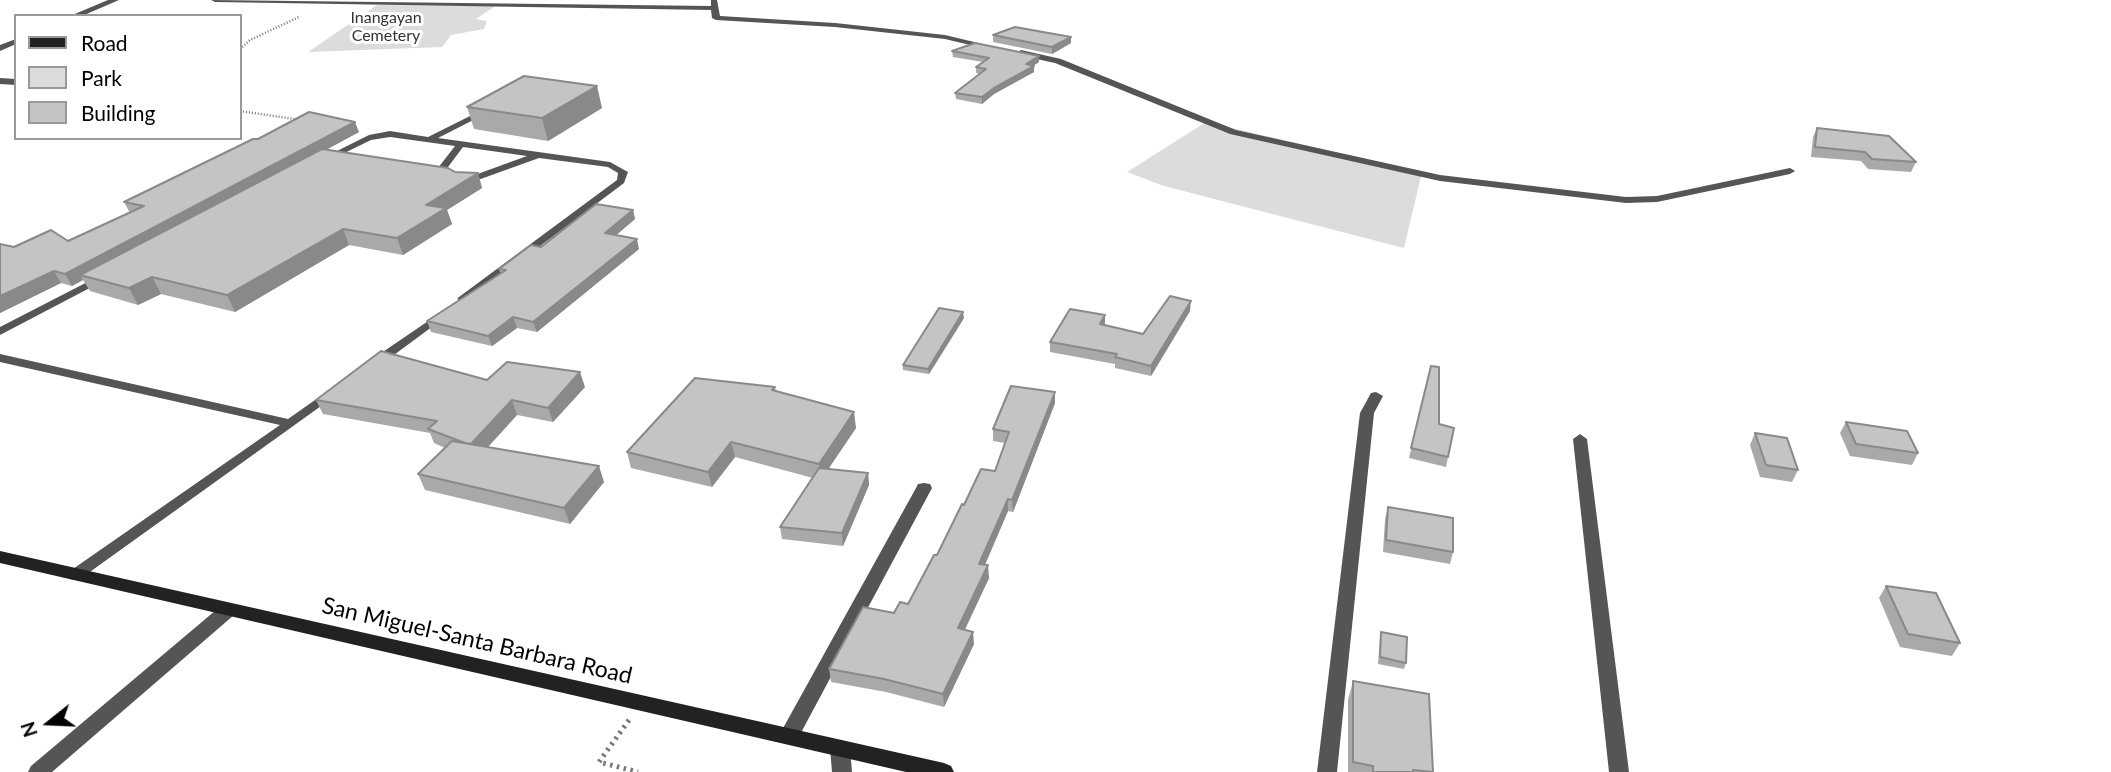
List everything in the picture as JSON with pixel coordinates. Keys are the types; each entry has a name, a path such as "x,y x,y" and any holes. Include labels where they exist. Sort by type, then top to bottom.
{"main road":[{"name":"San Miguel-Santa Barbara Road","path":"0,557 944,772"}],"street":[{"path":"79,14 115,0"},
{"path":"215,0 715,4 716,18 835,25 945,37 1058,61 1233,132 1440,178 1626,200 1657,199 1790,171"},
{"path":"1327,772 1367,413 1376,396"},
{"path":"1580,439 1619,772"},
{"path":"789,736 924,488"},
{"path":"38,772 228,610"},
{"path":"840,748 842,772"}],"lane":[{"path":"430,139 482,112"},
{"path":"316,164 369,138 390,134 610,165 623,172 621,181 363,371"},
{"path":"443,178 435,177 461,144"},
{"path":"460,181 468,183 539,155"},
{"path":"0,332 108,274"},
{"path":"0,358 290,423"},
{"path":"75,575 342,387"}],"path":[{"path":"242,47 250,40 325,2"},
{"path":"242,111 308,121"},
{"path":"638,772 599,762 642,703"}],"green space":[{"name":"Inangayan Cemetery","path":"377,5 495,6 476,19 487,21 484,29 451,35 442,47 308,52"},
{"path":"1206,122 1422,172 1404,248 1164,186 1127,172"}],"building":[{"path":"1015,27 1071,37 1052,47 993,35"},
{"path":"975,43 1039,56 1026,64 1034,66 982,97 955,93 986,69 976,67 989,58 952,51"},
{"path":"524,76 597,86 542,118 467,107"},
{"path":"309,112 355,122 65,274 54,271 0,296 0,244 14,247 51,230 68,241 144,206 124,202"},
{"path":"1817,128 1889,136 1916,162 1872,159 1865,152 1815,147"},
{"path":"322,149 448,168 455,172 478,173 426,205 446,208 397,238 343,229 227,295 152,277 129,288 80,275"},
{"path":"596,204 633,210 605,233 637,239 533,322 513,317 488,336 427,321 506,270 499,269 531,245 541,247"},
{"path":"1170,296 1191,301 1151,366 1115,357 1117,354 1050,342 1070,309 1105,315 1100,324 1143,334"},
{"path":"939,308 963,312 928,369 903,365"},
{"path":"381,351 487,380 507,362 580,372 548,408 512,400 471,444 428,429 437,421 316,400"},
{"path":"1431,366 1439,367 1439,424 1454,428 1448,457 1411,448"},
{"path":"695,378 775,387 772,390 854,412 819,464 731,442 708,472 627,452"},
{"path":"1011,386 1055,392 1012,500 1008,499 979,564 988,565 958,628 973,632 943,694 829,669 863,607 894,613 900,602 908,604 934,555 937,555 981,469 995,471 1009,432 993,429"},
{"path":"1846,422 1907,431 1918,453 1856,444"},
{"path":"1755,433 1787,438 1798,470 1766,465"},
{"path":"452,441 599,466 564,508 418,474"},
{"path":"819,468 868,473 842,533 780,527"},
{"path":"1388,507 1453,518 1453,552 1386,540"},
{"path":"1886,586 1936,593 1960,643 1908,634"},
{"path":"1381,632 1407,637 1406,663 1380,657"},
{"path":"1353,681 1429,694 1433,772 1373,772 1373,766 1353,762"}]}
